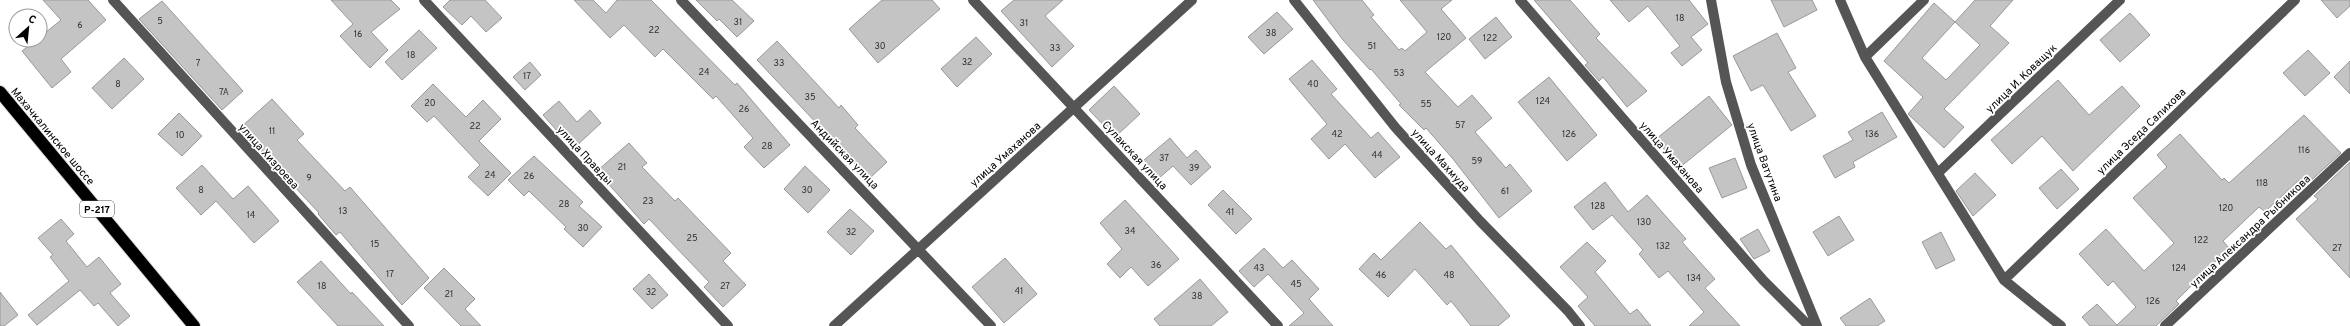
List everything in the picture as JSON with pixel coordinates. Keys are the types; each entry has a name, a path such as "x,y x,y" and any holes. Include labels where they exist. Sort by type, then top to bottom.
{"highway":[{"name":"Махачкалинское шоссе","path":"0,92 194,326"}],"street":[{"name":"улица Хизроева","path":"113,0 281,187 410,326"},
{"name":"улица Правды","path":"424,0 728,326"},
{"name":"Андийская улица","path":"681,0 991,326"},
{"name":"Сулакская улица","path":"973,0 1278,326"},
{"name":"улица Умаханова","path":"834,326 1192,0"},
{"name":"улица Махмуда","path":"1294,0 1395,127 1480,221 1568,311 1580,326"},
{"name":"улица Умаханова","path":"1520,0 1763,280 1809,326"},
{"name":"улица Ватутина","path":"1712,0 1726,82 1751,165 1817,326"},
{"path":"1840,0 1865,57 2004,280 2061,326"},
{"path":"1865,57 1924,0"},
{"name":"улица И. Коващук","path":"1938,173 2120,0"},
{"name":"улица Эседа Салихова","path":"2004,280 2295,0"},
{"name":"улица Александра Рыбникова","path":"2166,326 2350,153"}],"building":[{"path":"43,0 88,0 106,20 61,59 71,72 52,88 22,51 26,48 48,48 48,31 61,20"},
{"path":"331,0 391,0 400,9 371,32 388,50 370,68 340,36 353,24"},
{"path":"450,0 485,0 502,18 486,32 471,16 462,25 443,7"},
{"path":"574,0 593,0 606,13 617,0 651,0 735,85 737,83 790,145 764,168 744,147 753,138 716,96 713,99 663,49 655,57 624,25 610,38"},
{"path":"696,0 732,0 754,21 737,37 719,19 717,21"},
{"path":"882,0 932,0 940,9 878,63 849,29"},
{"path":"1014,0 1063,0 1045,16 1074,46 1052,67 1001,11"},
{"path":"1313,0 1362,0 1374,15 1371,17 1399,50 1402,48 1405,51 1427,32 1400,0 1452,0 1441,9 1466,38 1425,72 1458,107 1472,95 1492,118 1475,132 1506,168 1510,164 1532,191 1499,218 1453,159 1426,128 1424,130 1399,105 1401,104 1371,69 1370,70 1343,40"},
{"path":"1534,0 1570,0 1600,34 1596,38 1647,91 1627,107 1603,77 1599,81 1585,65 1588,63"},
{"path":"1610,0 1689,0 1708,24 1691,37 1702,50 1682,66 1671,53 1680,46 1648,6 1629,22"},
{"path":"1771,0 1812,0 1817,10 1784,27"},
{"path":"1975,0 2013,0 1990,26 2009,43 1944,109 1964,127 1944,148 1908,114 1923,97 1884,61 1934,3 1955,22","holes":["1955,22 1980,45 1946,80 1922,58"]},
{"path":"2321,0 2350,0 2350,6 2337,18"},
{"path":"162,1 243,91 222,110 139,19"},
{"path":"1277,12 1293,29 1264,54 1248,37"},
{"path":"2130,13 2150,35 2120,62 2100,40"},
{"path":"1496,17 1512,37 1485,59 1469,39"},
{"path":"419,30 437,48 402,80 385,62"},
{"path":"1777,33 1796,68 1788,72 1816,116 1791,131 1763,85 1751,91 1733,56"},
{"path":"976,37 992,54 957,87 941,69"},
{"path":"777,41 839,108 841,105 858,125 855,128 887,162 869,179 757,60"},
{"path":"2308,50 2330,73 2305,96 2283,73"},
{"path":"124,58 144,79 112,109 92,88"},
{"path":"1312,60 1337,89 1331,94 1371,138 1378,132 1400,157 1375,178 1345,144 1329,159 1311,139 1327,124 1289,79"},
{"path":"2350,61 2350,94 2334,77"},
{"path":"530,62 541,75 525,90 513,77"},
{"path":"1549,77 1597,135 1567,161 1518,102"},
{"path":"2058,80 2089,115 2122,86 2140,106 2073,171 2042,136 2012,164 1991,140"},
{"path":"433,84 466,117 483,100 501,119 479,141 511,173 488,196 468,177 480,165 434,116 427,122 411,106"},
{"path":"1114,86 1140,114 1115,137 1089,110"},
{"path":"1709,96 1732,125 1679,168 1656,139"},
{"path":"272,99 304,134 297,140 345,191 350,187 429,278 402,305 340,232 336,235 318,214 319,213 240,128"},
{"path":"559,101 577,122 590,110 601,123 573,149 543,115"},
{"path":"1882,112 1897,137 1853,162 1855,167 1835,178 1823,156 1853,140 1848,132"},
{"path":"179,113 202,136 182,156 158,134"},
{"path":"2304,115 2341,153 2305,186 2299,180 2265,212 2259,207 2223,241 2229,248 2176,301 2179,304 2156,326 2090,326 2082,317 2097,304 2117,325 2136,307 2113,281 2108,286 2079,254 2106,229 2144,271 2174,243 2133,198 2167,167 2157,155 2180,134 2222,180 2224,178 2229,183"},
{"path":"1170,138 1187,158 1196,150 1211,167 1191,185 1173,166 1159,178 1144,160"},
{"path":"629,143 647,163 642,167 675,201 678,198 731,253 723,261 746,285 723,307 704,287 709,282 649,219 644,224 597,171"},
{"path":"534,156 583,202 579,206 602,227 583,247 564,229 566,227 529,191 524,196 508,180"},
{"path":"1735,158 1747,188 1722,198 1709,168"},
{"path":"2350,162 2350,278 2296,219 2318,199 2314,196"},
{"path":"202,165 233,199 248,186 279,221 254,243 216,201 201,215 176,188"},
{"path":"805,166 830,190 808,213 784,189"},
{"path":"2061,169 2079,189 2057,209 2039,188"},
{"path":"1975,173 1996,195 1973,216 1956,191"},
{"path":"1605,182 1628,212 1647,195 1686,239 1682,242 1715,279 1705,288 1740,326 1689,326 1704,312 1668,271 1659,278 1639,254 1643,250 1612,215 1593,230 1574,207"},
{"path":"1223,190 1252,219 1236,234 1208,205"},
{"path":"1125,200 1179,259 1148,286 1131,267 1120,278 1107,264 1122,249 1100,223"},
{"path":"850,209 874,231 851,255 827,232"},
{"path":"1839,216 1854,240 1828,256 1813,232"},
{"path":"61,219 74,234 66,241 87,267 99,257 121,284 110,293 130,316 118,326 98,303 94,306 80,290 37,325 28,315 69,281 50,257 53,255 38,238"},
{"path":"1420,222 1446,249 1451,245 1510,316 1498,326 1471,326 1451,301 1447,305 1415,269 1388,297 1359,269 1374,253 1381,260"},
{"path":"1758,229 1770,251 1754,259 1740,239"},
{"path":"1941,232 1955,260 1936,269 1922,242"},
{"path":"1587,242 1606,261 1595,272 1630,314 1637,309 1651,326 1595,326 1578,306 1588,297 1560,267"},
{"path":"1264,248 1283,268 1292,260 1319,289 1309,299 1333,326 1289,326 1304,313 1268,274 1254,287 1239,271"},
{"path":"1005,258 1037,294 1004,323 972,287"},
{"path":"321,261 351,294 352,292 384,326 338,326 297,282"},
{"path":"444,268 475,299 465,309 481,326 461,326 424,288"},
{"path":"649,274 668,295 652,309 633,289"},
{"path":"1200,279 1228,312 1211,326 1160,326 1154,319"},
{"path":"0,292 18,315 4,326 0,326"},
{"path":"1870,298 1885,321 1877,326 1846,326 1840,318"}]}
